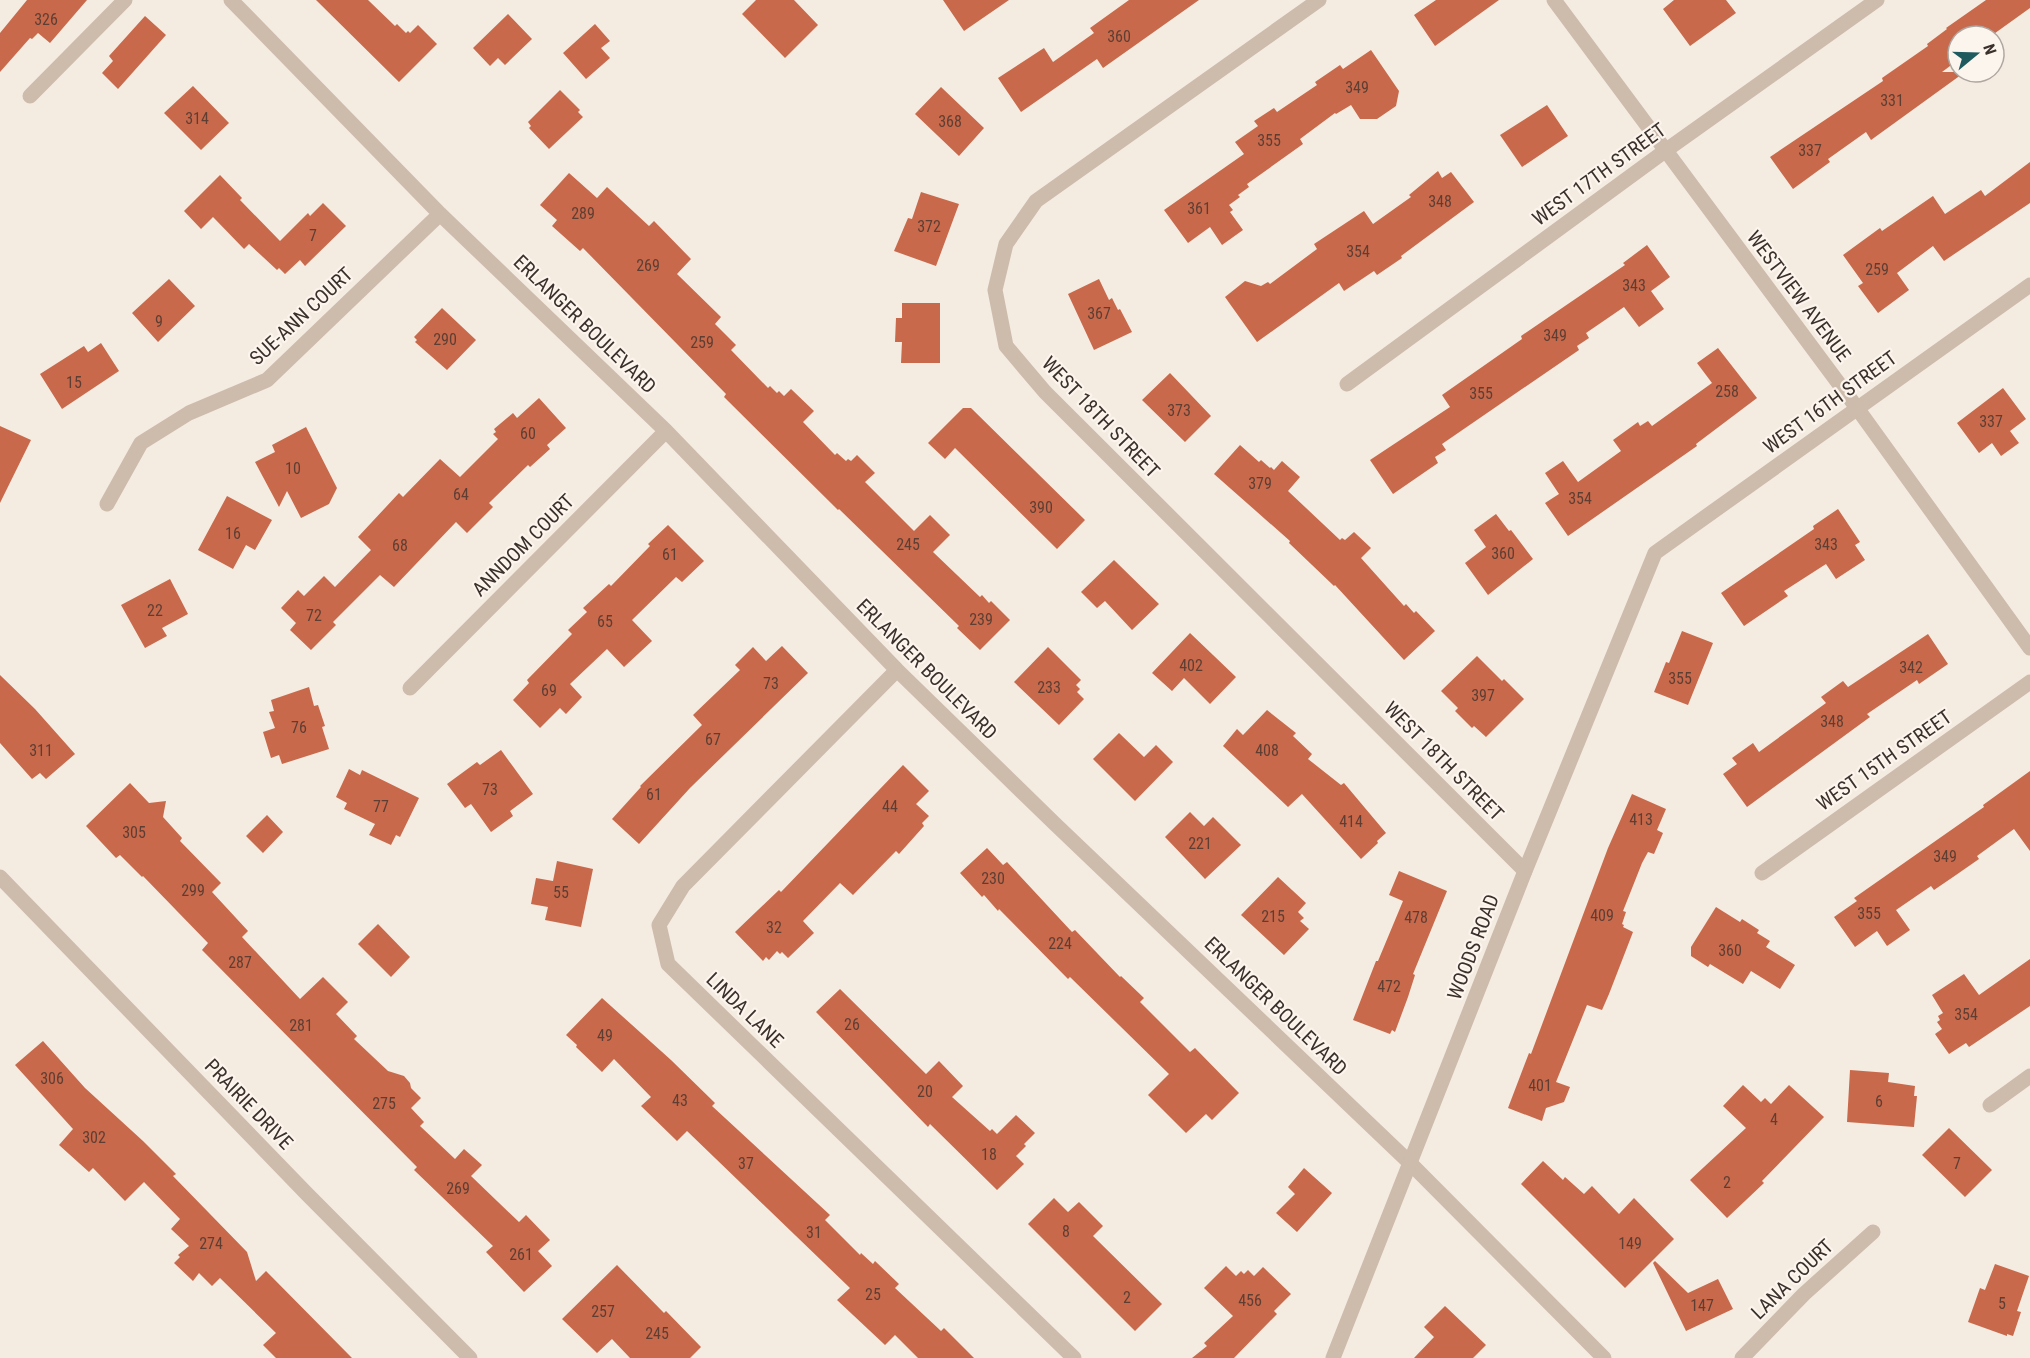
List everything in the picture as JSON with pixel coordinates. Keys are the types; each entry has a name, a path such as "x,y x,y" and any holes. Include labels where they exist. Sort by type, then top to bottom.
{"street":[{"path":"30,96 125,0"},
{"name":"ERLANGER BOULEVARD","path":"231,0 440,214 666,431 897,670 1410,1163 1604,1358"},
{"name":"WEST 18TH STREET","path":"1319,0 1036,201 1006,244 995,290 1006,346 1045,392 1525,871"},
{"name":"WESTVIEW AVENUE","path":"1554,0 1857,408 2030,648"},
{"name":"WEST 17TH STREET","path":"1347,384 1665,151 1877,0"},
{"name":"SUE-ANN COURT","path":"107,504 141,443 189,413 267,380 440,214"},
{"name":"WEST 16TH STREET","path":"1655,553 2030,285"},
{"name":"ANNDOM COURT","path":"411,688 666,431"},
{"name":"WOODS ROAD","path":"1333,1358 1525,871 1655,553"},
{"name":"LINDA LANE","path":"897,670 683,886 659,925 668,964 1074,1358"},
{"name":"WEST 15TH STREET","path":"1762,873 2030,682"},
{"name":"PRAIRIE DRIVE","path":"0,877 299,1186 470,1358"},
{"path":"1990,1105 2030,1076"},
{"name":"LANA COURT","path":"1742,1358 1804,1294 1873,1232"}],"building":[{"path":"27,0 87,0 50,43 38,33 32,39 30,38 0,72 0,33"},
{"path":"316,0 368,0 395,26 397,24 406,33 408,31 410,33 418,25 437,44 399,82"},
{"path":"756,0 794,0 818,25 785,58 742,14"},
{"path":"943,0 1009,0 964,31"},
{"path":"1129,0 1199,0 1103,68 1097,59 1021,112 998,78 1044,48 1053,62 1094,33 1090,28"},
{"path":"1436,0 1499,0 1435,46 1414,15"},
{"path":"1674,0 1726,0 1736,13 1690,46 1663,9"},
{"path":"1986,0 2030,0 2030,8 2006,25 1952,24"},
{"path":"508,14 532,39 505,65 498,58 490,66 473,48"},
{"path":"145,16 166,35 118,89 102,73 113,61 109,56"},
{"path":"595,24 610,41 601,48 610,58 586,79 563,53"},
{"path":"1946,30 1946,69 1942,72 1946,72 1946,84 1948,84 1871,140 1866,132 1828,159 1830,162 1793,189 1770,157 1883,81 1882,78 1928,46 1927,44"},
{"path":"1371,50 1399,91 1396,106 1377,119 1360,119 1351,105 1335,113 1300,139 1303,144 1247,184 1249,187 1229,205 1233,210 1230,212 1243,230 1222,245 1210,227 1188,243 1164,210 1244,154 1235,142 1258,126 1254,121 1274,108 1277,112 1317,85 1315,82 1340,65 1343,69"},
{"path":"193,86 229,123 201,150 164,113"},
{"path":"941,87 984,128 959,156 915,114"},
{"path":"560,90 580,110 578,112 583,117 549,149 529,128 531,126 528,122"},
{"path":"1547,105 1568,136 1522,167 1500,135"},
{"path":"2030,162 2030,203 1944,261 1933,246 1897,273 1909,290 1878,313 1858,286 1863,283 1843,255 1880,228 1882,231 1933,196 1945,214 1981,190 1985,196"},
{"path":"1438,171 1442,178 1451,172 1474,202 1377,275 1374,271 1344,291 1339,283 1257,342 1225,297 1245,281 1261,286 1268,282 1270,284 1317,249 1314,244 1364,211 1373,224 1411,197 1409,195"},
{"path":"569,173 597,198 607,187 649,226 654,221 691,259 677,274 721,317 715,324 736,345 731,350 768,388 770,386 784,396 791,389 814,411 803,422 835,455 837,453 846,461 848,459 851,461 857,455 875,473 865,482 914,531 930,515 950,535 933,552 980,597 982,595 989,603 991,601 1010,620 980,650 957,628 959,626 724,397 726,394 583,248 580,251 552,226 557,220 540,205"},
{"path":"220,175 242,198 240,200 280,241 308,213 310,216 323,203 346,226 305,266 300,260 285,274 279,268 277,270 249,244 244,249 213,217 201,229 184,211"},
{"path":"921,192 959,204 936,266 894,251 908,218 912,219"},
{"path":"1647,245 1670,277 1651,291 1664,309 1639,327 1624,307 1586,333 1589,338 1577,346 1579,350 1442,444 1446,450 1435,457 1438,463 1393,494 1370,460 1450,407 1442,395 1522,339 1521,336 1625,265 1623,263"},
{"path":"169,279 195,306 158,342 132,313"},
{"path":"1099,279 1109,300 1112,298 1118,310 1120,309 1132,332 1094,350 1068,294"},
{"path":"902,303 940,303 940,363 901,363 902,342 895,342 896,318 902,318"},
{"path":"442,308 476,340 447,370 415,342 417,340 414,337"},
{"path":"101,343 119,371 62,409 40,374 84,346 88,352"},
{"path":"1718,348 1757,398 1696,444 1697,446 1568,536 1545,503 1559,494 1545,473 1563,461 1578,482 1621,451 1613,440 1638,422 1640,426 1648,421 1652,426 1712,383 1697,363"},
{"path":"1170,373 1211,416 1185,442 1142,400"},
{"path":"2003,388 2026,419 2010,431 2019,443 2001,456 1992,443 1979,453 1957,423"},
{"path":"539,398 566,428 547,445 550,449 530,467 528,465 489,503 493,507 467,533 456,522 394,587 380,575 333,622 336,625 311,650 290,630 296,623 281,608 298,590 304,596 324,576 335,587 371,550 358,537 399,493 403,497 440,459 460,477 498,439 493,434 496,432 494,429 513,413 517,418"},
{"path":"963,408 971,408 1085,520 1057,549 955,448 945,459 928,443"},
{"path":"0,426 31,440 0,503"},
{"path":"306,427 337,488 329,504 301,518 287,491 279,507 255,462 275,452 272,445"},
{"path":"1240,445 1259,462 1261,460 1270,468 1274,470 1282,461 1300,477 1288,491 1340,540 1342,538 1345,540 1354,532 1371,548 1361,558 1404,606 1406,604 1414,613 1416,611 1435,631 1404,660 1335,585 1289,543 1290,541 1214,474"},
{"path":"227,496 272,520 255,550 246,545 233,569 198,550"},
{"path":"1838,509 1860,542 1855,545 1865,560 1836,579 1826,564 1784,591 1788,596 1744,626 1721,593 1814,529 1813,526"},
{"path":"1496,514 1533,559 1488,595 1465,563 1486,547 1474,530"},
{"path":"668,525 704,561 682,582 676,577 632,620 652,641 624,667 607,649 570,684 582,697 566,714 560,708 540,728 513,700 529,683 527,680 572,634 568,630 587,612 583,608 609,584 611,586"},
{"path":"1114,560 1159,604 1132,630 1105,601 1097,608 1081,592"},
{"path":"170,579 188,614 162,628 167,636 145,648 121,605"},
{"path":"1682,631 1713,643 1688,705 1654,692"},
{"path":"1190,633 1236,677 1210,704 1184,678 1172,691 1152,673"},
{"path":"1928,634 1948,664 1919,684 1917,680 1867,714 1870,717 1747,807 1723,774 1737,764 1732,758 1753,743 1759,752 1826,703 1821,697 1843,681 1848,687"},
{"path":"782,646 808,673 690,788 639,844 612,819 640,786 702,725 693,715 740,670 735,665 753,647 766,661"},
{"path":"1048,647 1081,680 1076,685 1080,689 1077,692 1084,699 1059,725 1014,682"},
{"path":"1477,656 1524,699 1486,737 1474,726 1472,728 1455,711 1458,708 1441,691"},
{"path":"0,675 35,709 75,754 46,779 40,773 32,779 0,743"},
{"path":"309,687 314,706 318,705 325,726 322,727 329,749 282,764 279,755 271,758 263,732 275,728 269,712 274,711 271,700"},
{"path":"1267,710 1296,733 1293,736 1312,754 1308,759 1341,785 1344,783 1386,833 1361,859 1302,794 1288,807 1223,746 1237,729 1243,735"},
{"path":"1119,733 1144,757 1156,745 1173,762 1135,801 1093,759"},
{"path":"501,750 533,794 510,811 513,816 491,832 471,804 465,808 447,784 477,762 480,765"},
{"path":"903,765 929,791 916,804 929,816 922,823 924,826 899,854 896,851 853,895 840,883 803,921 814,933 788,958 782,952 780,954 777,951 769,960 766,957 763,961 735,932 779,890 781,892"},
{"path":"349,769 360,775 362,770 419,798 400,837 396,835 391,845 369,835 375,824 344,809 347,803 336,797"},
{"path":"2030,771 2030,851 2014,829 1977,856 1979,859 1956,875 1934,890 1931,886 1896,910 1910,930 1887,946 1877,931 1855,947 1834,917 1857,901 1854,898 1984,807 1983,805"},
{"path":"130,783 149,803 166,801 163,817 182,838 180,841 221,883 212,892 248,931 242,937 300,999 323,977 348,1002 336,1014 357,1036 354,1039 388,1071 404,1076 421,1098 411,1108 424,1122 420,1126 455,1159 464,1149 482,1165 471,1176 519,1222 526,1215 550,1240 538,1251 552,1266 524,1292 486,1252 493,1246 414,1170 417,1167 202,950 208,943 143,876 120,855 116,858 86,826"},
{"path":"1632,794 1666,809 1657,830 1663,833 1654,854 1648,852 1642,863 1623,911 1626,912 1623,927 1633,932 1609,994 1602,1010 1587,1005 1556,1082 1570,1087 1564,1102 1546,1108 1542,1121 1508,1108 1529,1053 1531,1054 1608,848"},
{"path":"1190,812 1204,826 1213,817 1241,845 1205,879 1165,837"},
{"path":"267,815 283,832 263,853 246,836"},
{"path":"987,848 1003,865 1007,862 1072,932 1075,930 1120,977 1144,998 1140,1002 1190,1052 1195,1048 1239,1093 1212,1120 1206,1114 1186,1133 1148,1095 1169,1074 1070,977 1068,979 999,909 998,911 984,895 982,897 960,873"},
{"path":"557,861 593,869 581,927 545,920 548,907 531,904 536,878 553,881"},
{"path":"1399,871 1447,891 1413,974 1415,975 1395,1032 1392,1030 1390,1034 1353,1020 1403,901 1389,895"},
{"path":"1278,877 1306,903 1298,912 1304,918 1300,921 1309,929 1284,955 1241,915"},
{"path":"1716,907 1740,922 1742,919 1759,930 1757,933 1770,941 1766,947 1795,965 1780,989 1751,971 1743,984 1710,964 1708,967 1691,956 1691,947"},
{"path":"378,924 410,957 391,977 358,944"},
{"path":"2030,959 2030,1006 1969,1047 1966,1043 1949,1054 1935,1034 1942,1029 1937,1022 1940,1020 1938,1016 1943,1013 1932,995 1964,974 1979,995"},
{"path":"840,989 926,1074 939,1061 963,1086 952,1097 990,1131 992,1129 997,1134 1016,1115 1035,1133 1016,1156 1024,1164 997,1190 930,1124 928,1127 816,1012"},
{"path":"602,998 671,1060 715,1103 712,1106 830,1215 825,1220 860,1255 861,1253 873,1264 875,1261 899,1284 895,1288 941,1331 944,1328 974,1358 918,1358 895,1335 885,1345 837,1300 850,1288 687,1131 677,1141 641,1106 651,1097 614,1059 602,1072 566,1035"},
{"path":"43,1041 85,1088 176,1174 173,1176 247,1252 256,1281 266,1271 352,1358 276,1358 263,1345 276,1333 220,1278 212,1286 199,1273 193,1281 174,1263 180,1257 178,1255 189,1246 171,1229 180,1219 144,1182 125,1201 93,1168 89,1172 59,1145 73,1129 15,1065"},
{"path":"1850,1070 1889,1073 1888,1082 1915,1086 1914,1096 1917,1096 1914,1127 1847,1122"},
{"path":"1743,1085 1761,1102 1765,1098 1771,1104 1789,1085 1824,1117 1762,1181 1764,1183 1727,1218 1690,1180 1746,1128 1723,1106"},
{"path":"1949,1128 1992,1170 1965,1197 1922,1155"},
{"path":"1543,1161 1563,1180 1565,1177 1584,1194 1592,1186 1619,1214 1634,1198 1674,1239 1625,1288 1521,1184"},
{"path":"1304,1168 1332,1193 1297,1232 1276,1213 1295,1194 1288,1187"},
{"path":"1054,1198 1068,1212 1079,1202 1103,1226 1093,1236 1162,1304 1135,1331 1028,1224"},
{"path":"1655,1261 1688,1293 1718,1279 1733,1309 1686,1331 1653,1263"},
{"path":"1995,1264 2029,1276 2017,1311 2021,1312 2013,1336 1968,1322 1980,1288 1985,1290"},
{"path":"617,1265 701,1347 690,1358 630,1358 612,1339 597,1353 562,1319"},
{"path":"1226,1266 1236,1276 1241,1271 1244,1274 1248,1270 1254,1276 1263,1267 1291,1294 1274,1311 1277,1314 1234,1358 1192,1358 1207,1346 1204,1343 1233,1316 1204,1288"},
{"path":"1445,1306 1486,1345 1473,1358 1414,1358 1434,1337 1424,1327"}]}
